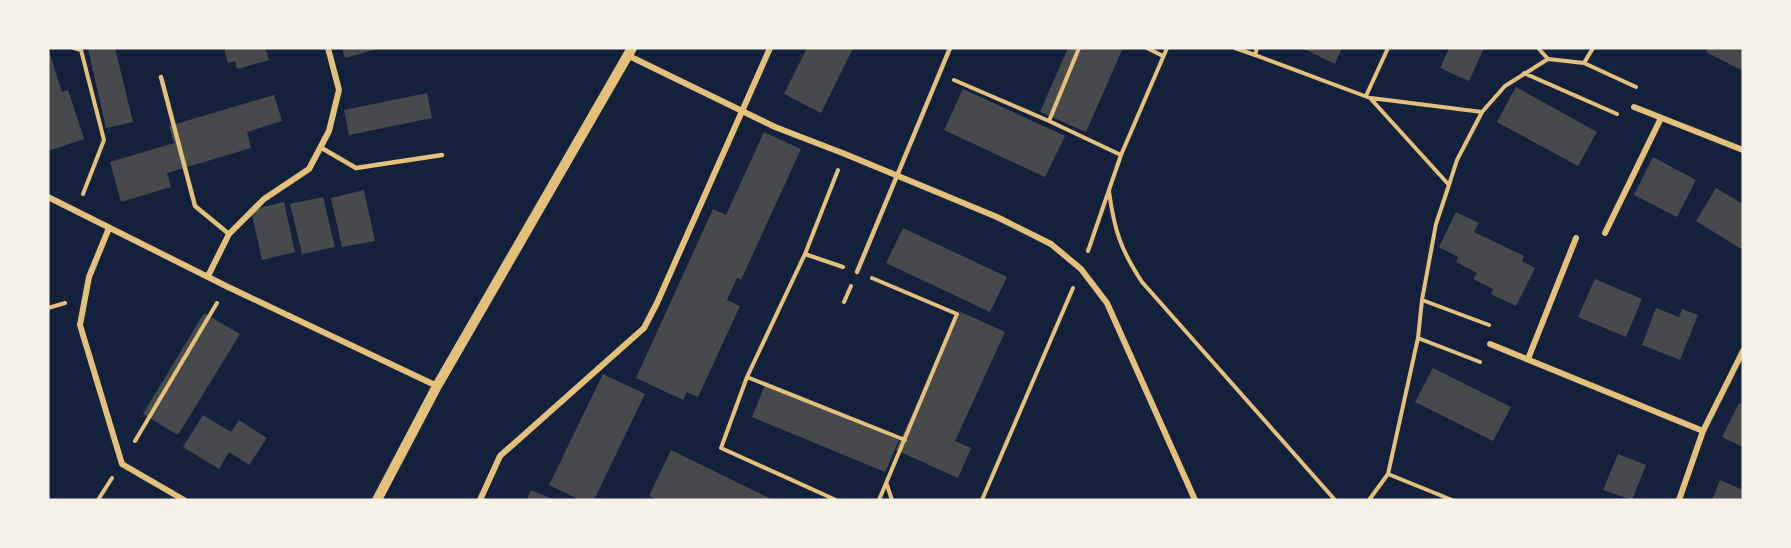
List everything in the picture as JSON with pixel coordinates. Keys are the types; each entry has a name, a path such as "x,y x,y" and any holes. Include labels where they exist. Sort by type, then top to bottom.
{"street":[{"path":"208,276 230,234 264,199 309,169 329,131 339,90 327,48"},
{"path":"480,500 500,456 644,328 662,293 770,48"},
{"path":"377,500 437,386 629,52 741,112 997,218 1051,244 1081,269 1107,303 1195,500"},
{"path":"1634,107 1743,150"},
{"path":"1605,233 1661,118"},
{"path":"48,197 437,386"},
{"path":"109,228 89,277 80,325 122,464 184,500"},
{"path":"1528,358 1576,238"},
{"path":"1490,344 1703,431"},
{"path":"1679,500 1703,431 1740,363 1743,351"}],"lane":[{"path":"857,272 950,48"},
{"path":"160,77 195,206 230,234"},
{"path":"320,147 356,168 442,155"}],"path":[{"path":"74,48 81,50 104,140 76,211"},
{"path":"1049,121 1079,48"},
{"path":"1147,48 1163,56"},
{"path":"982,500 1081,269 1121,155 1167,48"},
{"path":"1235,48 1368,97 1482,111"},
{"path":"1255,55 1257,48"},
{"path":"1368,97 1388,48"},
{"path":"1538,48 1548,59"},
{"path":"1584,63 1593,48"},
{"path":"1369,500 1388,474 1418,338 1422,300 1436,224 1457,160 1482,111 1505,86 1548,59 1584,63 1641,89"},
{"path":"939,73 1121,155"},
{"path":"1524,73 1618,114"},
{"path":"1368,97 1449,185"},
{"path":"836,500 721,448 747,377 804,254 845,154"},
{"path":"1109,188 1113,223 1125,255 1142,282 1335,500"},
{"path":"804,254 857,272 957,314 879,500"},
{"path":"1422,300 1496,328"},
{"path":"98,500 122,464 217,303"},
{"path":"1418,338 1484,364"},
{"path":"747,377 905,440"},
{"path":"1388,474 1452,500"},
{"path":"886,485 892,500"}],"building":[{"path":"48,48 62,92 68,90 84,139 48,151"},
{"path":"115,48 133,122 106,128 88,49"},
{"path":"224,48 265,48 269,60 237,69 235,61 228,63"},
{"path":"342,48 377,48 377,49 345,58"},
{"path":"807,48 853,48 821,113 784,94"},
{"path":"1068,48 1123,48 1086,132 1040,112"},
{"path":"1302,48 1342,48 1335,64"},
{"path":"1449,48 1484,48 1469,81 1440,68"},
{"path":"1708,48 1743,48 1743,71 1706,52"},
{"path":"1516,87 1597,132 1578,166 1497,122"},
{"path":"963,89 1065,136 1045,177 944,130"},
{"path":"427,93 432,118 349,135 344,110"},
{"path":"274,95 282,121 247,132 251,148 167,173 171,187 121,202 110,162 174,143 169,126"},
{"path":"764,132 801,149 741,280 737,278 727,300 740,306 698,397 687,392 683,400 636,378 713,209 726,215"},
{"path":"1653,157 1696,180 1677,217 1634,195"},
{"path":"1716,188 1743,204 1743,250 1696,221"},
{"path":"364,190 375,241 342,247 331,198"},
{"path":"323,197 335,247 302,254 290,204"},
{"path":"284,202 295,252 262,260 251,210"},
{"path":"1456,212 1479,223 1474,232 1524,256 1522,261 1535,268 1516,306 1491,294 1493,289 1473,279 1477,273 1456,262 1458,257 1439,247"},
{"path":"903,228 1007,277 990,312 886,263"},
{"path":"1595,279 1642,299 1626,337 1578,317"},
{"path":"1656,308 1679,317 1682,309 1698,315 1680,360 1642,345"},
{"path":"959,311 1005,332 955,441 971,448 958,478 896,450"},
{"path":"204,313 240,334 178,435 143,414"},
{"path":"1433,368 1511,407 1493,441 1415,402"},
{"path":"603,374 645,394 594,500 580,500 549,485"},
{"path":"765,385 899,440 885,472 752,417"},
{"path":"1739,403 1743,405 1743,447 1722,437"},
{"path":"203,415 231,432 239,420 267,438 249,465 229,452 219,469 183,447"},
{"path":"671,450 773,500 658,500 649,496"},
{"path":"1618,454 1646,465 1632,500 1603,490"},
{"path":"1720,480 1743,490 1740,500 1712,500"},
{"path":"531,490 555,500 527,500"}]}
